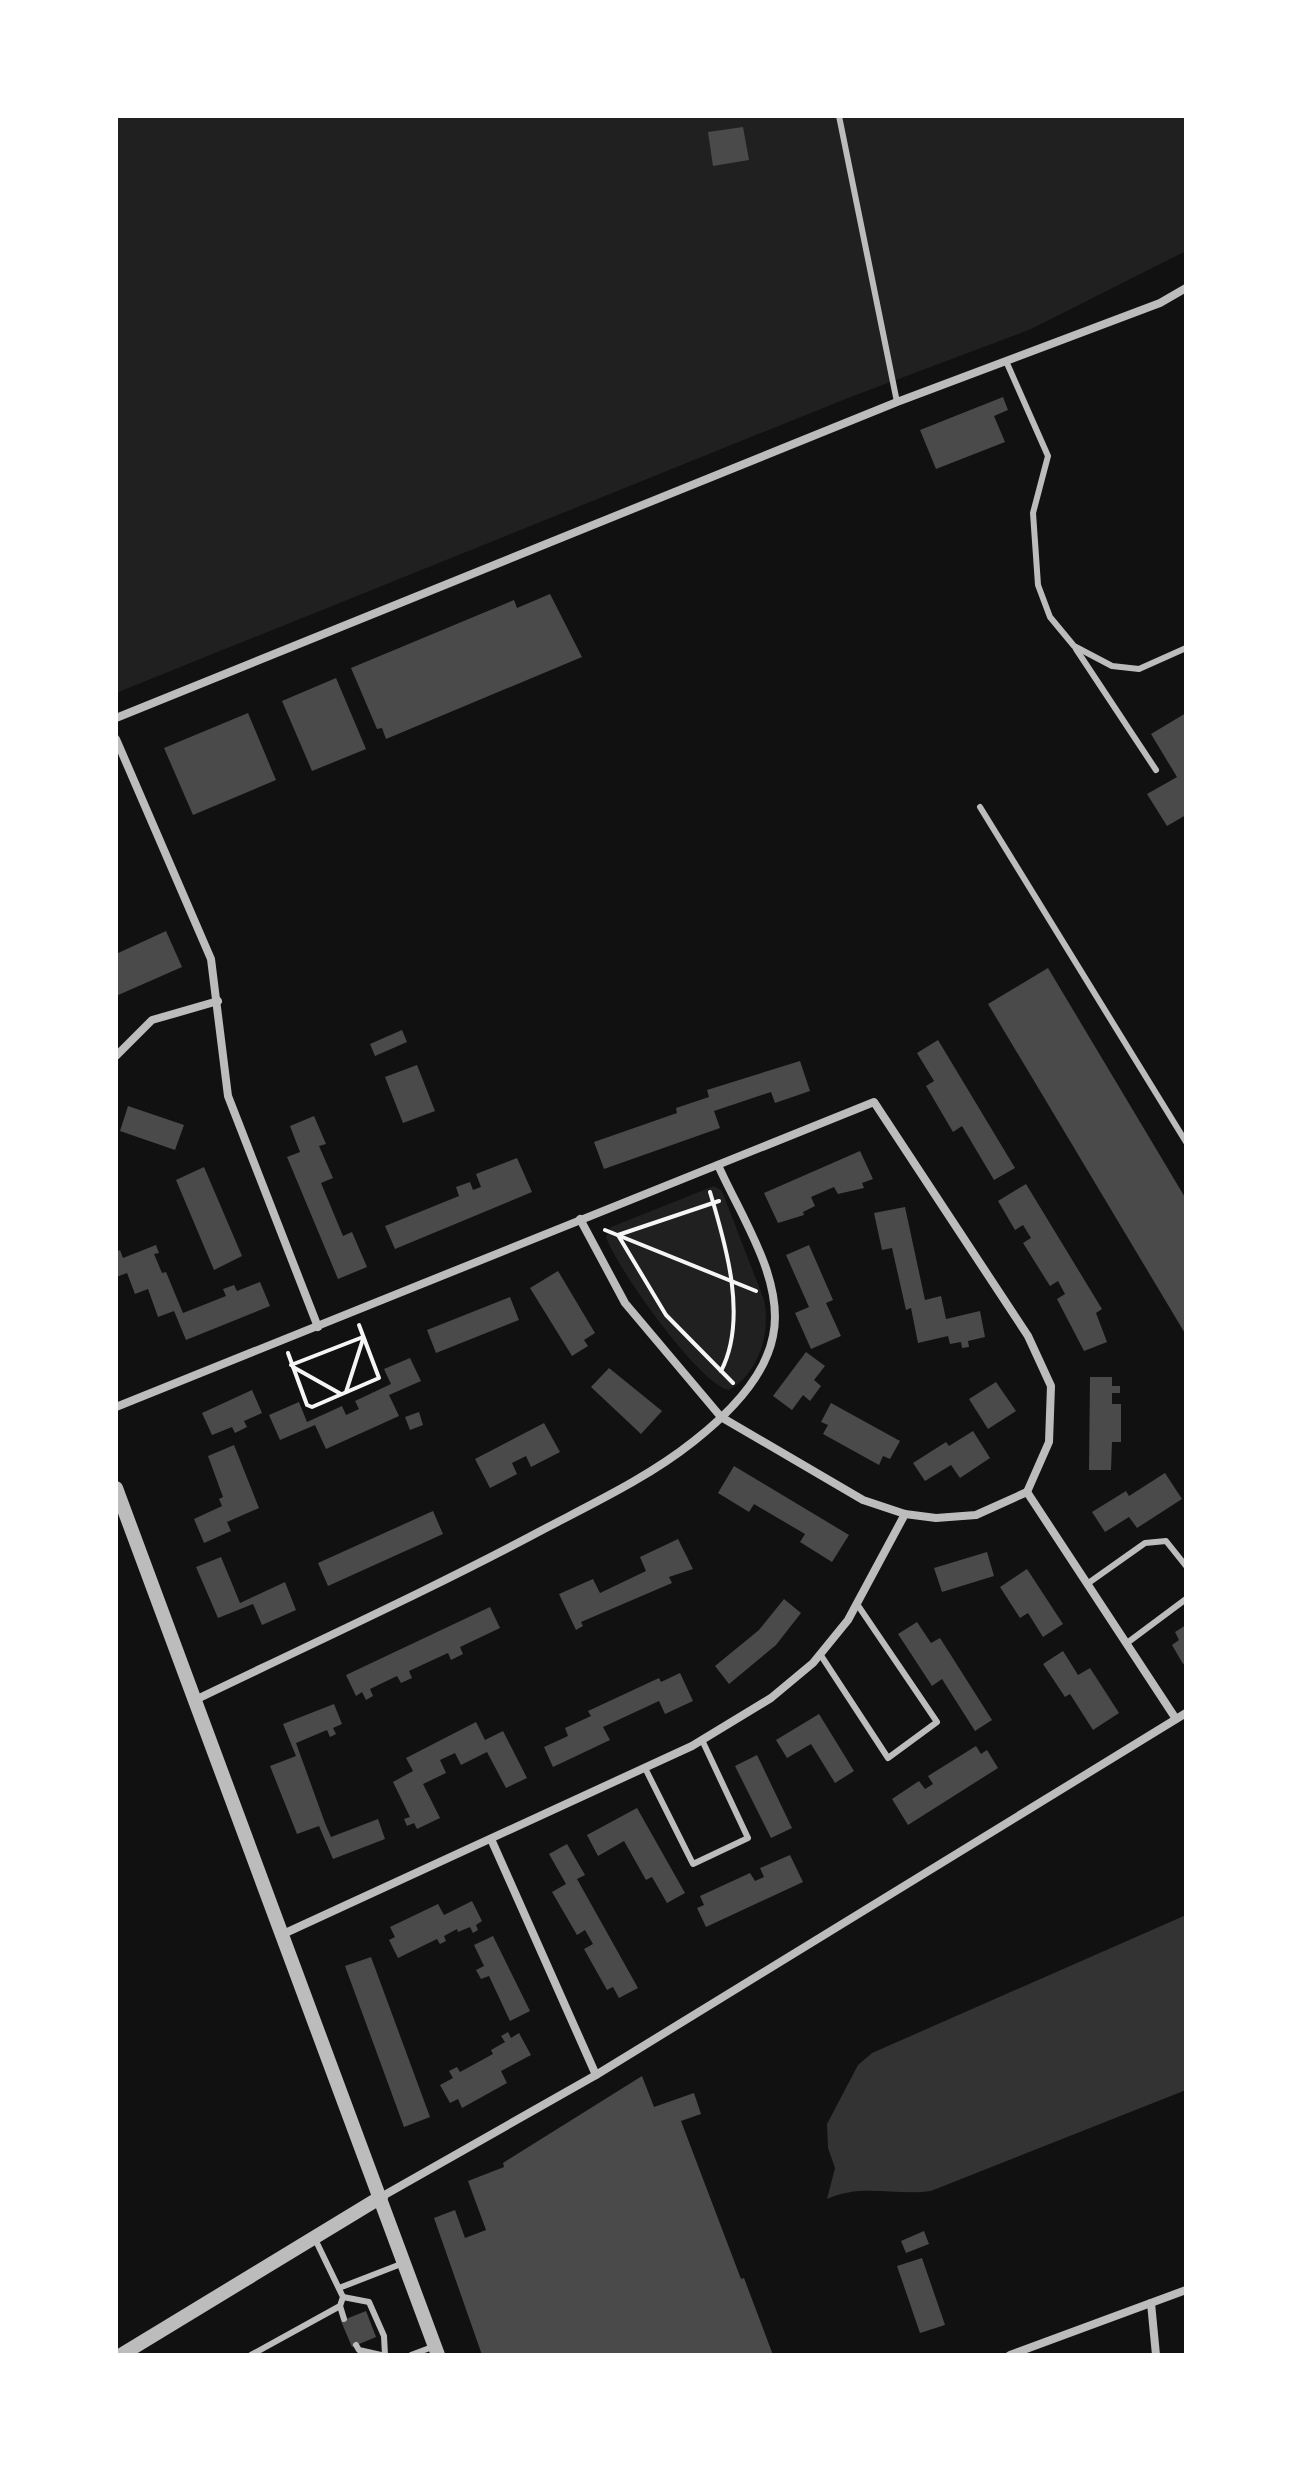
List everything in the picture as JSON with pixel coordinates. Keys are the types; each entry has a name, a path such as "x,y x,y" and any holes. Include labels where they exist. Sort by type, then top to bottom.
{"street":[{"path":"116,718 897,402 1160,303 1186,288"},
{"path":"116,739 211,959 228,1096 318,1327"},
{"path":"116,1056 152,1020 218,1001"},
{"path":"116,1407 284,1342 580,1219 874,1102 1028,1336 1051,1386 1049,1442 1027,1492 976,1515 936,1518 905,1514 863,1500 721,1417 625,1303 580,1219"},
{"path":"193,1701 490,1558 605,1497 655,1469 721,1417 743,1392 770,1351 775,1316 764,1268 718,1165"},
{"path":"116,1488 121,1518 381,2197 436,2350"},
{"path":"1027,1492 1176,1719"},
{"path":"281,1935 645,1768 702,1740 771,1698 820,1654 857,1604 905,1514"},
{"path":"121,2355 381,2197 596,2075 1186,1713"},
{"path":"491,1839 596,2075"},
{"path":"1013,2354 1186,2290"},
{"path":"1151,2303 1156,2355"},
{"path":"1013,2354 1027,2355"}],"lane":[{"path":"839,116 897,402"},
{"path":"1006,361 1048,456 1033,513 1038,585 1050,617 1074,646 1156,770"},
{"path":"1074,646 1112,666 1139,669 1186,648"},
{"path":"980,807 1186,1142"},
{"path":"1087,1584 1145,1543 1166,1541 1186,1566"},
{"path":"1127,1643 1186,1599"},
{"path":"820,1654 888,1758 937,1722 857,1604"},
{"path":"645,1768 693,1864 748,1838 702,1740"},
{"path":"315,2239 343,2297 340,2306 344,2319"},
{"path":"339,2288 405,2262"},
{"path":"343,2297 369,2302 384,2336 383,2355 359,2350 356,2345"},
{"path":"252,2355 340,2306"},
{"path":"411,2355 436,2350"}],"path":[{"path":"704,1171 725,1244 730,1280 731,1338 720,1372"},
{"path":"618,1235 733,1197"},
{"path":"580,1219 773,1298"},
{"path":"618,1235 666,1315 743,1392"},
{"path":"284,1342 308,1407 344,1394 379,1378 355,1312"},
{"path":"291,1365 363,1337"},
{"path":"344,1394 363,1337"},
{"path":"291,1365 344,1394"}],"shaded area":[{"path":"116,116 1186,116 1186,251 1031,329 848,398 116,693"},
{"path":"714,1186 722,1191 766,1312 764,1338 755,1362 739,1383 729,1390 716,1384 680,1348 625,1273 606,1237 611,1227"},
{"path":"1186,1915 1186,2090 931,2191 865,2191 827,2199 835,2168 828,2148 827,2124 858,2065 872,2053"}],"building":[{"path":"743,127 749,160 713,166 708,132"},
{"path":"1003,397 1008,410 994,416 1005,442 936,469 920,430"},
{"path":"550,594 582,657 386,739 382,728 377,729 351,668 514,600 517,608"},
{"path":"336,678 366,749 312,771 282,701"},
{"path":"248,713 276,780 193,815 164,748"},
{"path":"1186,713 1186,815 1167,826 1147,794 1177,777 1151,734"},
{"path":"166,931 182,967 116,996 116,954"},
{"path":"1048,968 1186,1199 1186,1335 988,1004"},
{"path":"402,1030 407,1042 375,1056 370,1044"},
{"path":"938,1040 1015,1168 994,1180 962,1126 953,1132 926,1086 934,1081 917,1053"},
{"path":"800,1061 810,1091 775,1103 771,1092 714,1111 720,1128 604,1169 594,1142 677,1113 676,1108 709,1097 707,1090"},
{"path":"417,1065 435,1111 403,1123 385,1077"},
{"path":"128,1106 184,1125 175,1150 120,1131"},
{"path":"314,1116 326,1144 319,1146 333,1178 321,1183 343,1236 352,1232 367,1267 338,1279 287,1157 300,1152 290,1126"},
{"path":"860,1151 873,1179 862,1183 864,1188 838,1194 834,1187 811,1197 815,1206 803,1212 804,1215 778,1223 764,1193"},
{"path":"517,1158 532,1192 395,1249 385,1226 459,1196 456,1187 470,1182 473,1190 481,1187 476,1174"},
{"path":"204,1167 242,1256 214,1270 176,1180"},
{"path":"1026,1184 1102,1309 1096,1313 1107,1342 1084,1351 1057,1299 1065,1294 1058,1281 1050,1286 1023,1243 1031,1238 1023,1225 1015,1230 998,1201"},
{"path":"905,1207 925,1300 941,1296 946,1319 980,1311 985,1337 968,1341 969,1347 962,1348 961,1342 950,1344 948,1336 918,1343 911,1308 906,1310 892,1248 882,1250 874,1213"},
{"path":"156,1245 159,1253 154,1254 162,1273 166,1272 183,1313 226,1296 223,1289 234,1285 237,1291 260,1282 270,1306 186,1340 174,1311 158,1317 148,1289 135,1294 127,1273 116,1277 116,1252 120,1250 123,1258"},
{"path":"809,1245 833,1300 826,1303 841,1336 811,1349 795,1313 809,1307 786,1255"},
{"path":"558,1271 595,1333 584,1340 588,1346 572,1356 530,1288"},
{"path":"510,1297 519,1320 436,1353 427,1330"},
{"path":"806,1352 825,1366 814,1380 821,1386 810,1401 803,1395 792,1410 773,1396"},
{"path":"410,1358 421,1381 389,1395 399,1416 326,1449 315,1425 280,1440 269,1415 299,1402 307,1422 342,1406 346,1415 359,1409 355,1401 391,1384 384,1369"},
{"path":"609,1368 662,1411 641,1434 591,1387"},
{"path":"1090,1377 1112,1377 1112,1386 1120,1386 1120,1393 1112,1393 1112,1404 1121,1404 1121,1442 1112,1442 1111,1470 1089,1470"},
{"path":"996,1382 1016,1411 988,1429 969,1399"},
{"path":"252,1390 262,1413 244,1421 247,1427 235,1433 232,1427 212,1435 202,1413"},
{"path":"831,1403 900,1441 890,1459 883,1456 879,1465 823,1434 828,1425 821,1422"},
{"path":"419,1412 423,1425 410,1430 405,1417"},
{"path":"544,1423 560,1452 531,1467 526,1456 512,1463 517,1474 490,1488 475,1459"},
{"path":"973,1431 990,1458 960,1478 951,1465 925,1481 913,1463 946,1442 949,1446"},
{"path":"234,1445 259,1508 227,1522 231,1531 204,1543 194,1519 222,1506 219,1499 223,1497 208,1456"},
{"path":"734,1466 849,1535 832,1562 800,1542 805,1534 754,1504 749,1512 718,1493"},
{"path":"1165,1473 1182,1499 1137,1528 1129,1517 1105,1532 1092,1512 1126,1491 1129,1496"},
{"path":"433,1511 443,1534 328,1586 318,1563"},
{"path":"678,1539 693,1569 669,1577 672,1583 581,1622 583,1626 576,1630 559,1594 593,1579 600,1593 646,1571 640,1557"},
{"path":"987,1552 994,1576 942,1592 934,1568"},
{"path":"221,1557 240,1603 285,1582 296,1610 262,1625 253,1604 218,1618 196,1567"},
{"path":"1027,1569 1063,1624 1043,1637 1028,1613 1020,1618 1000,1587"},
{"path":"784,1599 801,1613 776,1645 729,1684 715,1666 759,1630"},
{"path":"490,1607 500,1628 460,1647 463,1654 451,1660 448,1653 409,1671 412,1678 401,1683 397,1676 370,1689 373,1696 366,1700 362,1692 356,1696 346,1675"},
{"path":"917,1622 931,1643 940,1638 992,1720 975,1731 942,1679 932,1686 898,1634"},
{"path":"1186,1625 1186,1662 1183,1664 1172,1645 1179,1640 1175,1632"},
{"path":"1063,1651 1078,1675 1090,1668 1119,1713 1093,1730 1070,1694 1065,1697 1043,1664"},
{"path":"680,1673 693,1701 665,1714 659,1701 603,1727 610,1740 553,1767 544,1747 568,1736 565,1728 591,1716 588,1711 659,1678 661,1682"},
{"path":"334,1704 342,1724 333,1728 336,1734 330,1737 327,1730 296,1743 325,1823 331,1837 378,1819 385,1839 333,1859 319,1826 297,1834 270,1766 296,1756 283,1724"},
{"path":"819,1714 854,1771 835,1783 811,1744 787,1758 776,1740"},
{"path":"476,1722 485,1740 503,1731 527,1778 506,1788 487,1752 461,1765 455,1753 440,1760 446,1773 423,1784 440,1818 417,1829 414,1823 407,1826 404,1819 410,1817 393,1782 413,1771 406,1758"},
{"path":"976,1746 981,1754 987,1750 998,1768 908,1825 892,1799 919,1781 925,1789 933,1784 928,1776"},
{"path":"757,1755 792,1828 771,1838 735,1766"},
{"path":"637,1808 685,1893 667,1903 652,1877 646,1880 624,1841 598,1856 587,1835"},
{"path":"567,1844 585,1875 577,1879 638,1988 619,1998 613,1987 607,1990 584,1949 593,1944 585,1930 577,1935 552,1892 566,1884 549,1854"},
{"path":"790,1855 803,1882 706,1927 697,1908 704,1905 700,1896 750,1873 755,1881 764,1877 760,1868"},
{"path":"472,1901 482,1921 476,1925 478,1930 473,1933 470,1927 458,1932 457,1929 444,1936 446,1941 440,1944 437,1939 398,1958 389,1940 395,1937 390,1927 438,1904 444,1915"},
{"path":"493,1936 530,2011 510,2021 489,1976 481,1979 476,1970 484,1966 474,1945"},
{"path":"371,1957 430,2117 404,2127 345,1966"},
{"path":"508,2032 511,2038 519,2033 531,2055 501,2071 507,2083 462,2108 458,2099 450,2103 440,2085 453,2078 449,2071 457,2067 460,2072 493,2054 491,2050 505,2042 501,2036"},
{"path":"642,2076 654,2107 694,2093 701,2114 681,2121 773,2355 482,2355 434,2218 455,2210 465,2238 486,2230 468,2181 504,2167 503,2163"},
{"path":"924,2231 929,2244 906,2253 901,2241"},
{"path":"922,2258 945,2325 920,2333 897,2266"},
{"path":"366,2311 376,2337 352,2347 341,2321"}]}
